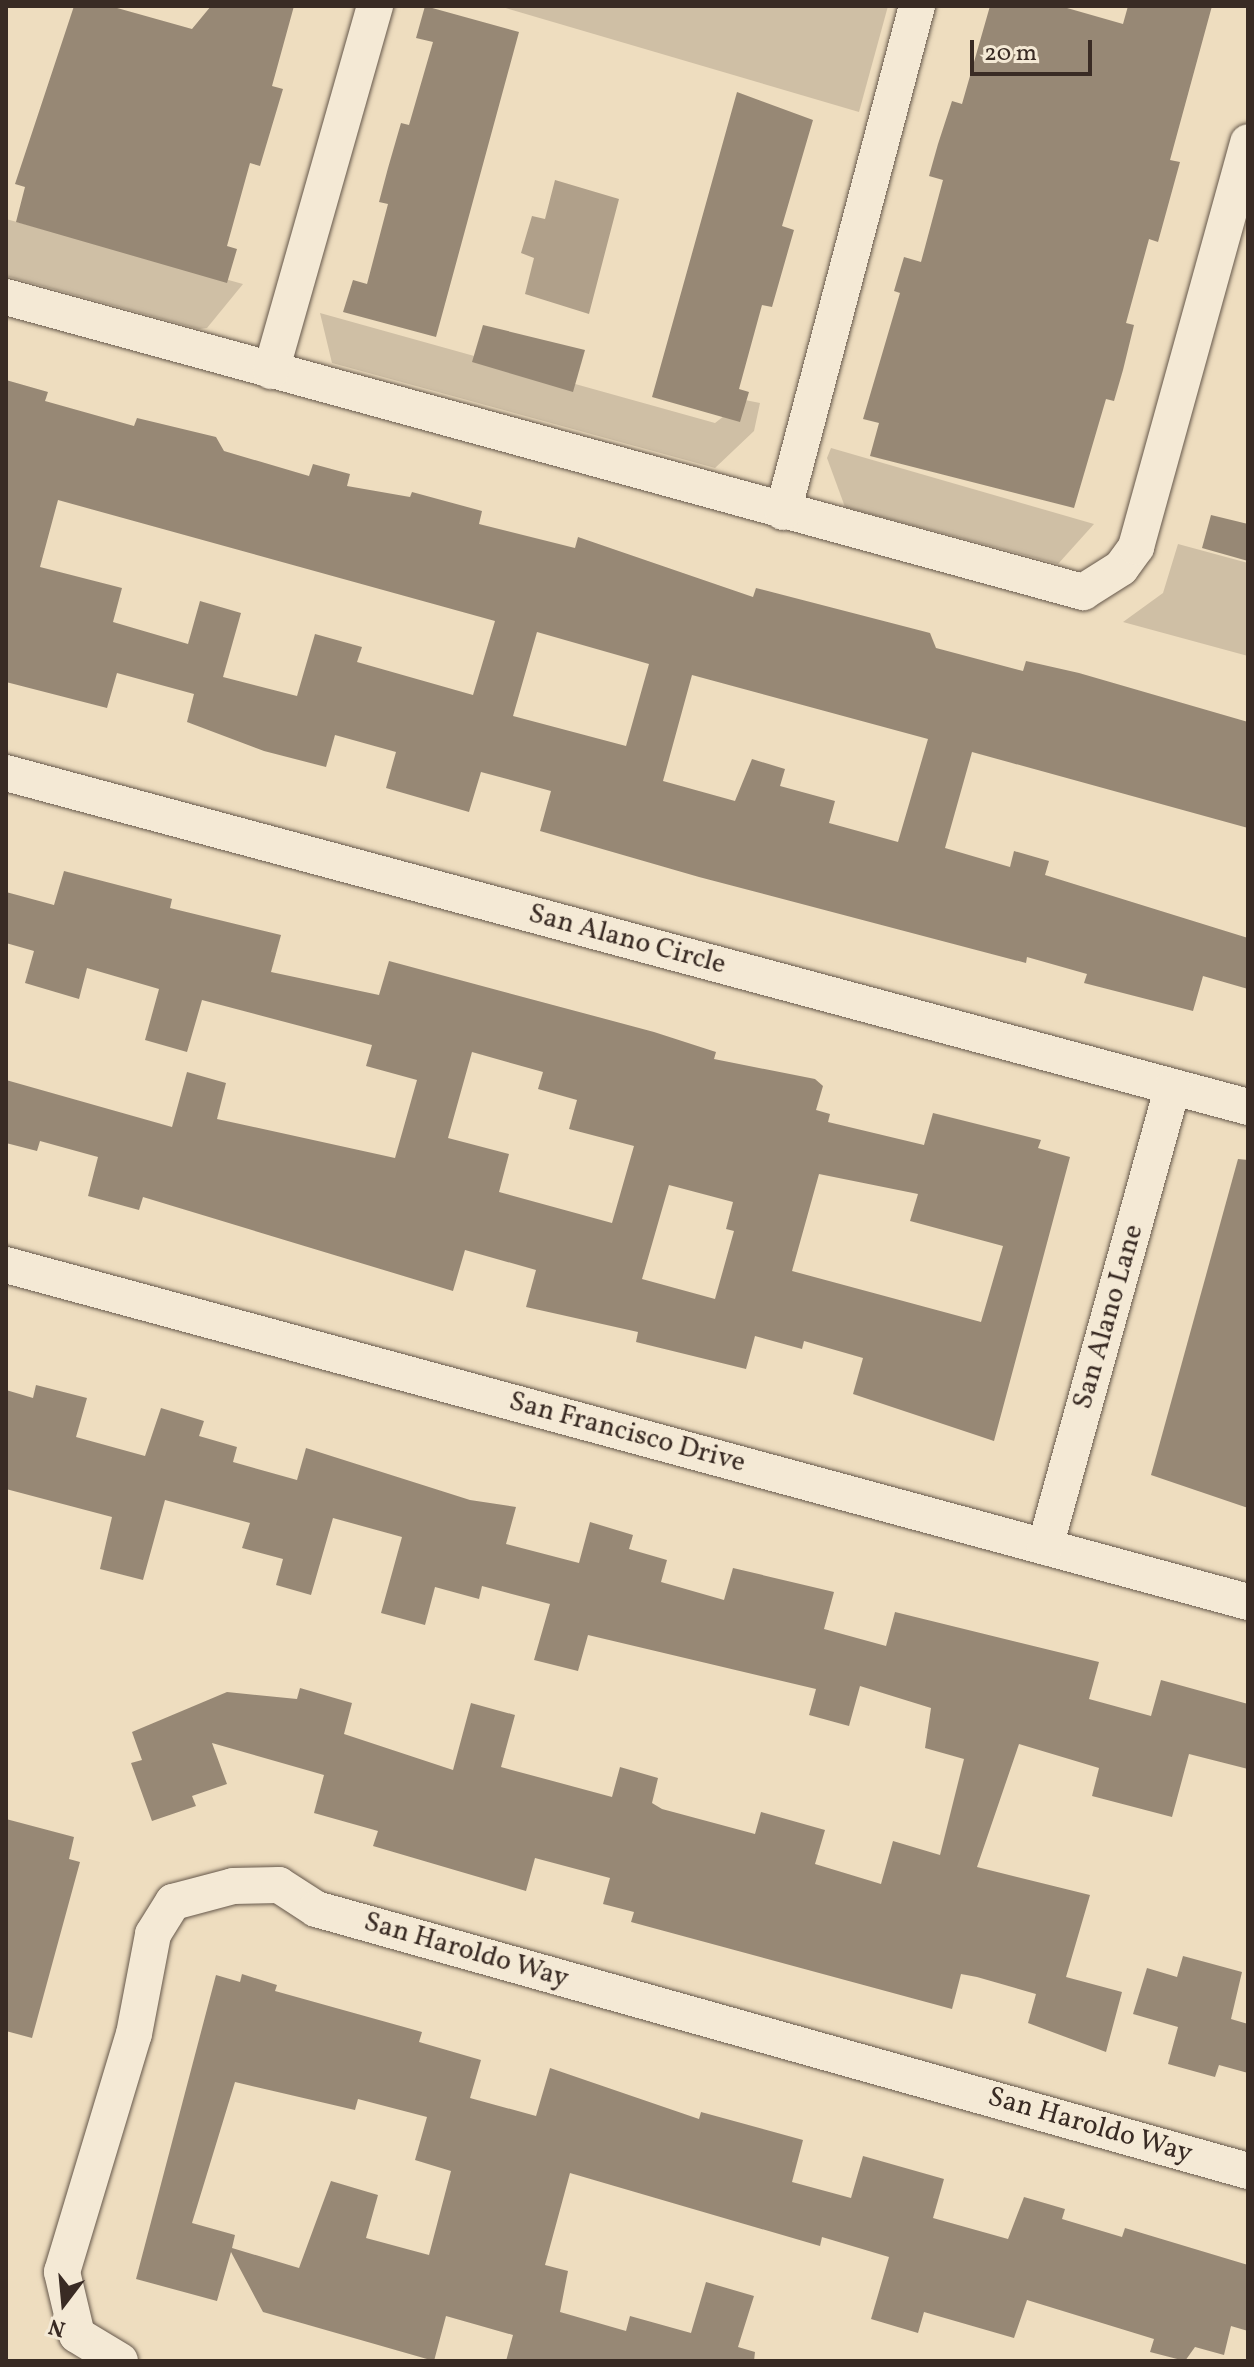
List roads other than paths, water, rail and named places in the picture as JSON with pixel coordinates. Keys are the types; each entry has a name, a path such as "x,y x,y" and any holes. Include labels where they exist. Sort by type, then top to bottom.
{"street":[{"path":"271,371 375,6"},
{"path":"783,512 917,6"},
{"path":"6,297 1083,592 1121,568 1136,547 1248,142"},
{"name":"San Alano Circle","path":"6,773 1248,1107"},
{"name":"San Alano Lane","path":"1045,1547 1173,1087"},
{"name":"San Francisco Drive","path":"6,1265 1248,1602"},
{"name":"San Haroldo Way","path":"120,2361 77,2335 62,2272 134,2034 153,1934 173,1902 233,1886 279,1885 316,1909 1248,2171"}]}
